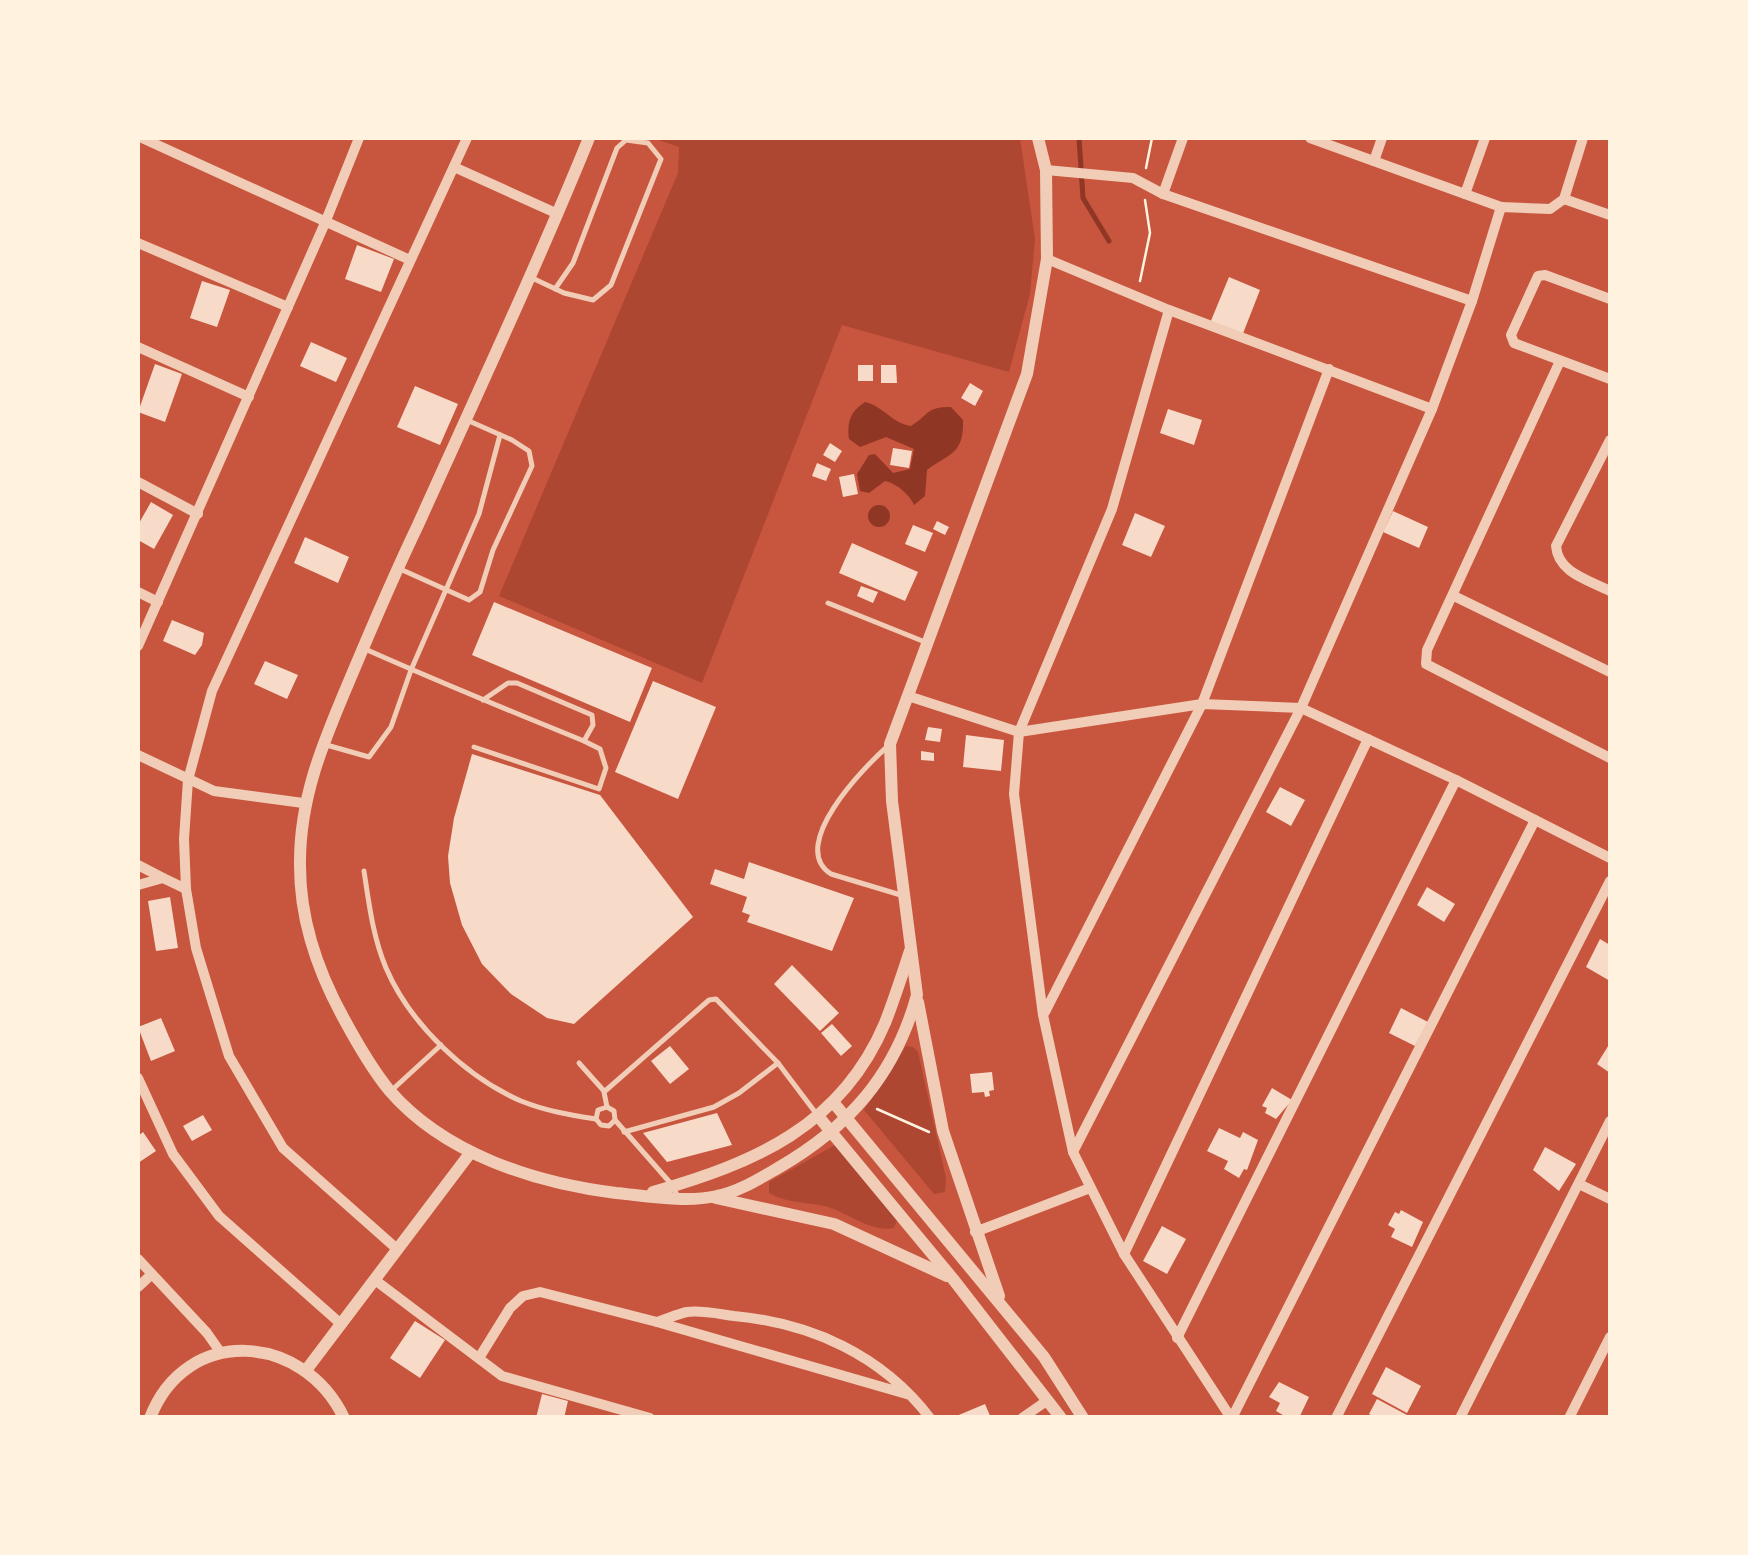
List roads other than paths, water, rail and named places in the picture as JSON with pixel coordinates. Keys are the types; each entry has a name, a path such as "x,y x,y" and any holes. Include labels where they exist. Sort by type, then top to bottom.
{"street":[{"path":"142,138 410,260"},
{"path":"138,646 250,397 358,138"},
{"path":"398,1249 284,1148 229,1056 196,948 186,889 184,839 188,780 212,691 467,138"},
{"path":"589,138 322,744 304,803 300,868 307,928 326,987 362,1051 391,1092 426,1123 471,1152 545,1180 640,1196 676,1192 714,1197 834,1224 954,1279"},
{"path":"1004,1308 943,1131 917,995 892,801 890,744 1027,374 1047,260 1046,170 1038,138"},
{"path":"1163,194 1183,138"},
{"path":"1310,138 1501,208 1550,208 1564,199 1584,138"},
{"path":"1374,161 1382,138"},
{"path":"1465,194 1484,138"},
{"path":"454,167 558,214"},
{"path":"1046,170 1138,179 1163,194 1472,301"},
{"path":"1564,199 1610,214"},
{"path":"1073,1152 1301,708 1432,408 1501,208"},
{"path":"138,244 288,307"},
{"path":"1047,260 1432,408"},
{"path":"1610,299 1545,275 1538,276 1511,335 1514,343 1610,379"},
{"path":"1170,310 1112,509 1020,732 1014,794 1043,1015 1073,1152 1124,1254 1231,1418 1534,820"},
{"path":"138,347 250,397"},
{"path":"1560,361 1427,650 1426,664 1610,758"},
{"path":"1043,1015 1202,704 1328,369"},
{"path":"1610,440 1556,546 1557,558 1565,568 1610,591"},
{"path":"138,482 198,514"},
{"path":"138,592 158,602"},
{"path":"1454,596 1610,672"},
{"path":"908,696 1020,732 1202,704 1301,708 1610,858"},
{"path":"1124,1254 1368,739"},
{"path":"138,755 214,790 304,803"},
{"path":"1178,1338 1456,780"},
{"path":"138,866 186,889"},
{"path":"138,885 163,878"},
{"path":"1336,1418 1610,882"},
{"path":"676,1192 752,1159 833,1102 878,1035 911,948"},
{"path":"714,1197 757,1180 832,1133 847,1119 880,1078 896,1050 909,1025 917,995"},
{"path":"138,1078 172,1154 219,1216 341,1324"},
{"path":"833,1102 1044,1358 1083,1418"},
{"path":"818,1116 954,1279 1060,1418"},
{"path":"1460,1418 1610,1121"},
{"path":"307,1369 471,1152"},
{"path":"1578,1184 1610,1199"},
{"path":"975,1232 1090,1188"},
{"path":"138,1259 221,1353"},
{"path":"138,1287 151,1275"},
{"path":"375,1280 502,1376 650,1418"},
{"path":"479,1358 510,1308 523,1296 540,1292 910,1395"},
{"path":"657,1322 690,1311 761,1318 830,1337 874,1363 930,1418"},
{"path":"1569,1418 1610,1337"},
{"path":"150,1418 172,1381 195,1364 221,1353 266,1352 307,1369 324,1384 344,1418"},
{"path":"1022,1418 1048,1400"}],"lane":[{"path":"529,277 555,289 593,300 611,285 661,159 648,143 626,140 617,148 574,263 555,289"},
{"path":"398,568 469,600 480,592 493,550 532,466 528,451 466,420"},
{"path":"322,744 369,757 391,727 411,670 479,514 500,435"},
{"path":"828,603 927,644"},
{"path":"363,648 584,741 600,750 606,768 599,790 474,747"},
{"path":"483,700 508,682 517,684 592,715 593,725 584,741"},
{"path":"890,744 864,767 835,805 818,847 818,859 831,874 906,897"},
{"path":"364,871 373,930 387,971 412,1010 442,1045 480,1076 520,1100 554,1112 596,1119 601,1125 609,1126 615,1120"},
{"path":"604,1092 709,1000 716,999 778,1063 818,1116"},
{"path":"391,1092 442,1045"},
{"path":"579,1063 604,1092 607,1107 624,1132 676,1192"},
{"path":"624,1132 714,1107 778,1063"},
{"path":"596,1119 598,1110 607,1107"}],"waterway":[{"path":"1079,138 1083,198 1109,241"}]}
